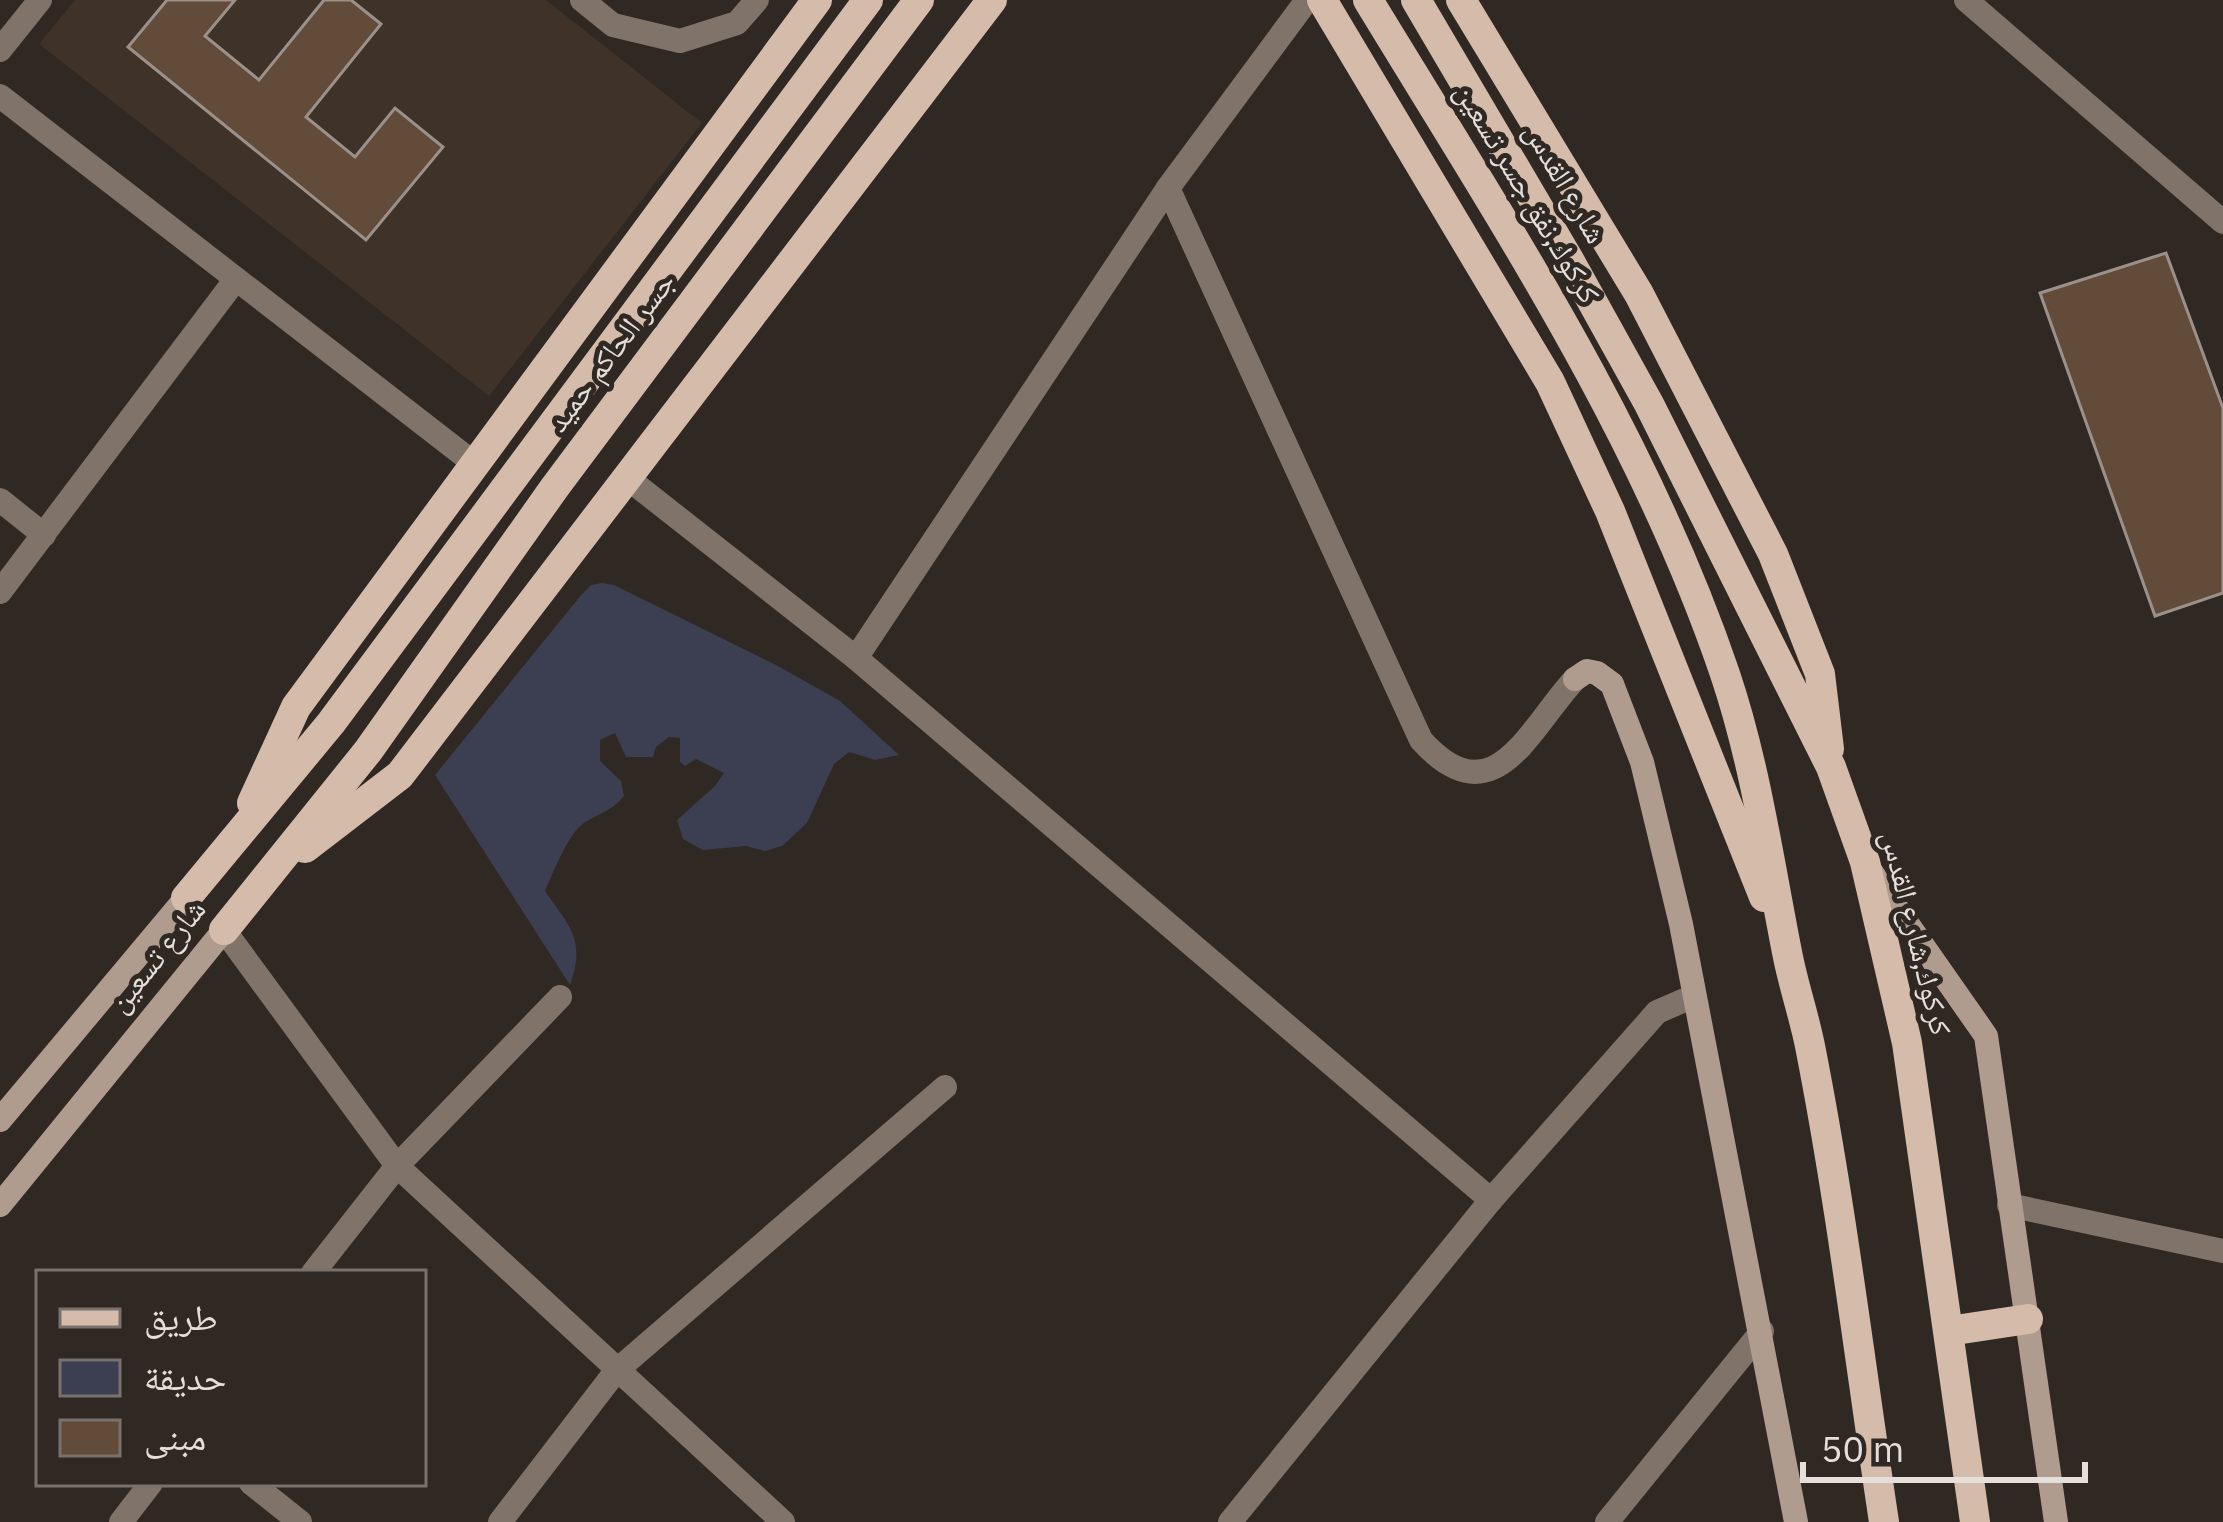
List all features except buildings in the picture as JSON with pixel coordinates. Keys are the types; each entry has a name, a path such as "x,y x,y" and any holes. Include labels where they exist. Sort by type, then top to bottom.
{"main road":[{"path":"234,842 296,707 817,0"},
{"name":"جسر الحاكم حميد","path":"331,723 868,0"},
{"name":"جسر الحاكم حميد","path":"368,751 554,488 919,0"},
{"path":"271,873 400,776 992,0"},
{"path":"1322,0 1550,382 1610,511 1789,961 1817,1088 1884,1522"},
{"name":"كركوك,نفق جسر تسعين","path":"1368,0 1544,289 1670,533 1725,674 1756,781 1789,961"},
{"name":"شارع القدس","path":"1416,0 1649,404"},
{"path":"1461,0 1639,294 1773,554 1820,674 1831,767"},
{"name":"كركوك,شارع القدس","path":"1649,404 1831,767 1865,862 1907,1043 1975,1522"},
{"name":"شارع تسعين","path":"186,898 331,723"},
{"name":"شارع تسعين","path":"224,931 368,751"},
{"path":"1949,1331 2028,1319"}],"street":[{"path":"0,50 40,0"},
{"path":"582,0 613,25 680,41 737,23 757,0"},
{"path":"856,658 1168,188 1307,0"},
{"path":"1966,0 2223,222"},
{"path":"0,96 476,464"},
{"path":"1168,188 1421,740 1437,758 1459,769 1481,772 1500,767 1516,755 1575,679 1587,671 1612,684 1642,762 1694,996 1796,1522"},
{"path":"0,592 236,279"},
{"path":"626,477 856,658 1491,1200"},
{"path":"0,500 44,535"},
{"path":"1865,862 1987,1036 2056,1522"},
{"name":"شارع تسعين","path":"0,1120 186,898"},
{"path":"224,931 397,1166 783,1522"},
{"name":"شارع تسعين","path":"0,1205 224,931"},
{"path":"1230,1522 1491,1200 1658,1012 1694,996"},
{"path":"316,1270 397,1166 560,997"},
{"path":"500,1522 616,1371 945,1087"},
{"path":"2009,1205 2223,1251"},
{"path":"1607,1522 1762,1331"},
{"path":"121,1522 149,1486"},
{"path":"255,1486 300,1522"}],"shaded area":[{"path":"75,0 546,0 702,123 489,396 39,44"}],"green space":[{"path":"602,583 778,666 840,701 899,755 875,760 849,752 834,764 807,823 782,846 765,851 746,846 703,850 683,839 677,820 724,773 696,759 685,766 680,762 680,738 669,737 656,747 653,757 626,757 615,733 600,740 600,761 621,781 624,796 578,828 545,891 576,945 570,985 435,775 582,594"}]}
